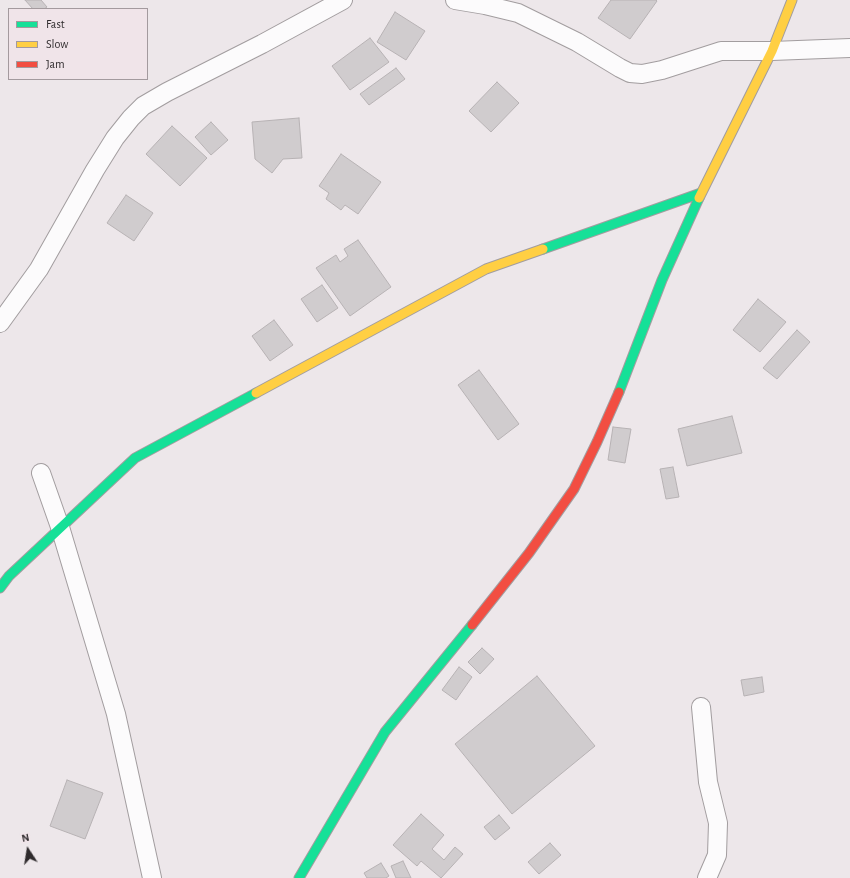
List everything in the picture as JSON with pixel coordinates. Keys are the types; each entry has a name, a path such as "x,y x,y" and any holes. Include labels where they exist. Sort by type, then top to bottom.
{"street":[{"path":"0,323 39,269 95,170 115,138 139,110 167,92 262,44 343,0"},
{"path":"455,0 518,13 577,42 630,73 642,74 662,70 721,51 850,48"},
{"path":"299,878 385,732 519,566 574,489 618,394 662,280 701,193 772,51 792,0"},
{"path":"0,588 9,576 134,458 486,269 701,193"},
{"path":"41,474 60,527 116,714 152,878"},
{"path":"701,707 708,782 718,822 717,855 707,878"}],"building":[{"path":"25,0 41,0 47,7 46,8 32,8"},
{"path":"611,0 657,1 630,39 598,18"},
{"path":"395,12 425,31 406,60 377,42"},
{"path":"370,38 389,62 350,90 332,66"},
{"path":"396,68 405,79 369,105 360,94"},
{"path":"497,82 519,103 491,132 469,111"},
{"path":"299,118 302,158 283,159 272,173 255,159 252,122"},
{"path":"211,122 228,140 211,155 195,137"},
{"path":"172,126 207,158 180,186 146,154"},
{"path":"341,154 381,182 358,214 345,205 341,210 326,199 329,193 319,186"},
{"path":"126,195 153,213 134,241 107,223"},
{"path":"358,240 391,287 350,316 316,268 336,255 340,262 348,256 344,249"},
{"path":"322,285 338,308 317,322 301,299"},
{"path":"758,299 786,322 760,352 733,330"},
{"path":"274,320 293,345 270,361 252,336"},
{"path":"797,330 810,342 777,379 763,368"},
{"path":"479,370 519,424 498,440 458,385"},
{"path":"732,416 742,453 687,466 678,429"},
{"path":"613,427 631,429 625,463 608,460"},
{"path":"673,467 679,497 666,499 660,469"},
{"path":"482,648 494,659 480,674 468,662"},
{"path":"459,667 472,677 456,700 442,690"},
{"path":"537,676 595,746 512,814 455,744"},
{"path":"762,677 764,692 744,696 741,680"},
{"path":"67,780 103,793 85,839 50,826"},
{"path":"421,814 444,835 432,849 444,860 455,847 463,854 441,878 421,861 417,866 393,845"},
{"path":"499,815 510,828 495,840 484,827"},
{"path":"550,843 561,855 539,874 528,862"},
{"path":"403,861 411,878 396,878 391,866"},
{"path":"381,863 389,876 386,878 367,878 364,873"}],"traffic: fast":[{"path":"543,249 701,193"},
{"path":"619,392 662,280 699,198"},
{"path":"0,588 9,576 135,458 256,393"},
{"path":"299,878 385,732 472,625"}],"traffic: slow":[{"path":"699,198 772,51 792,0"},
{"path":"256,393 486,269 543,249"}],"traffic: jam":[{"path":"472,625 529,553 574,489 619,392"}]}
